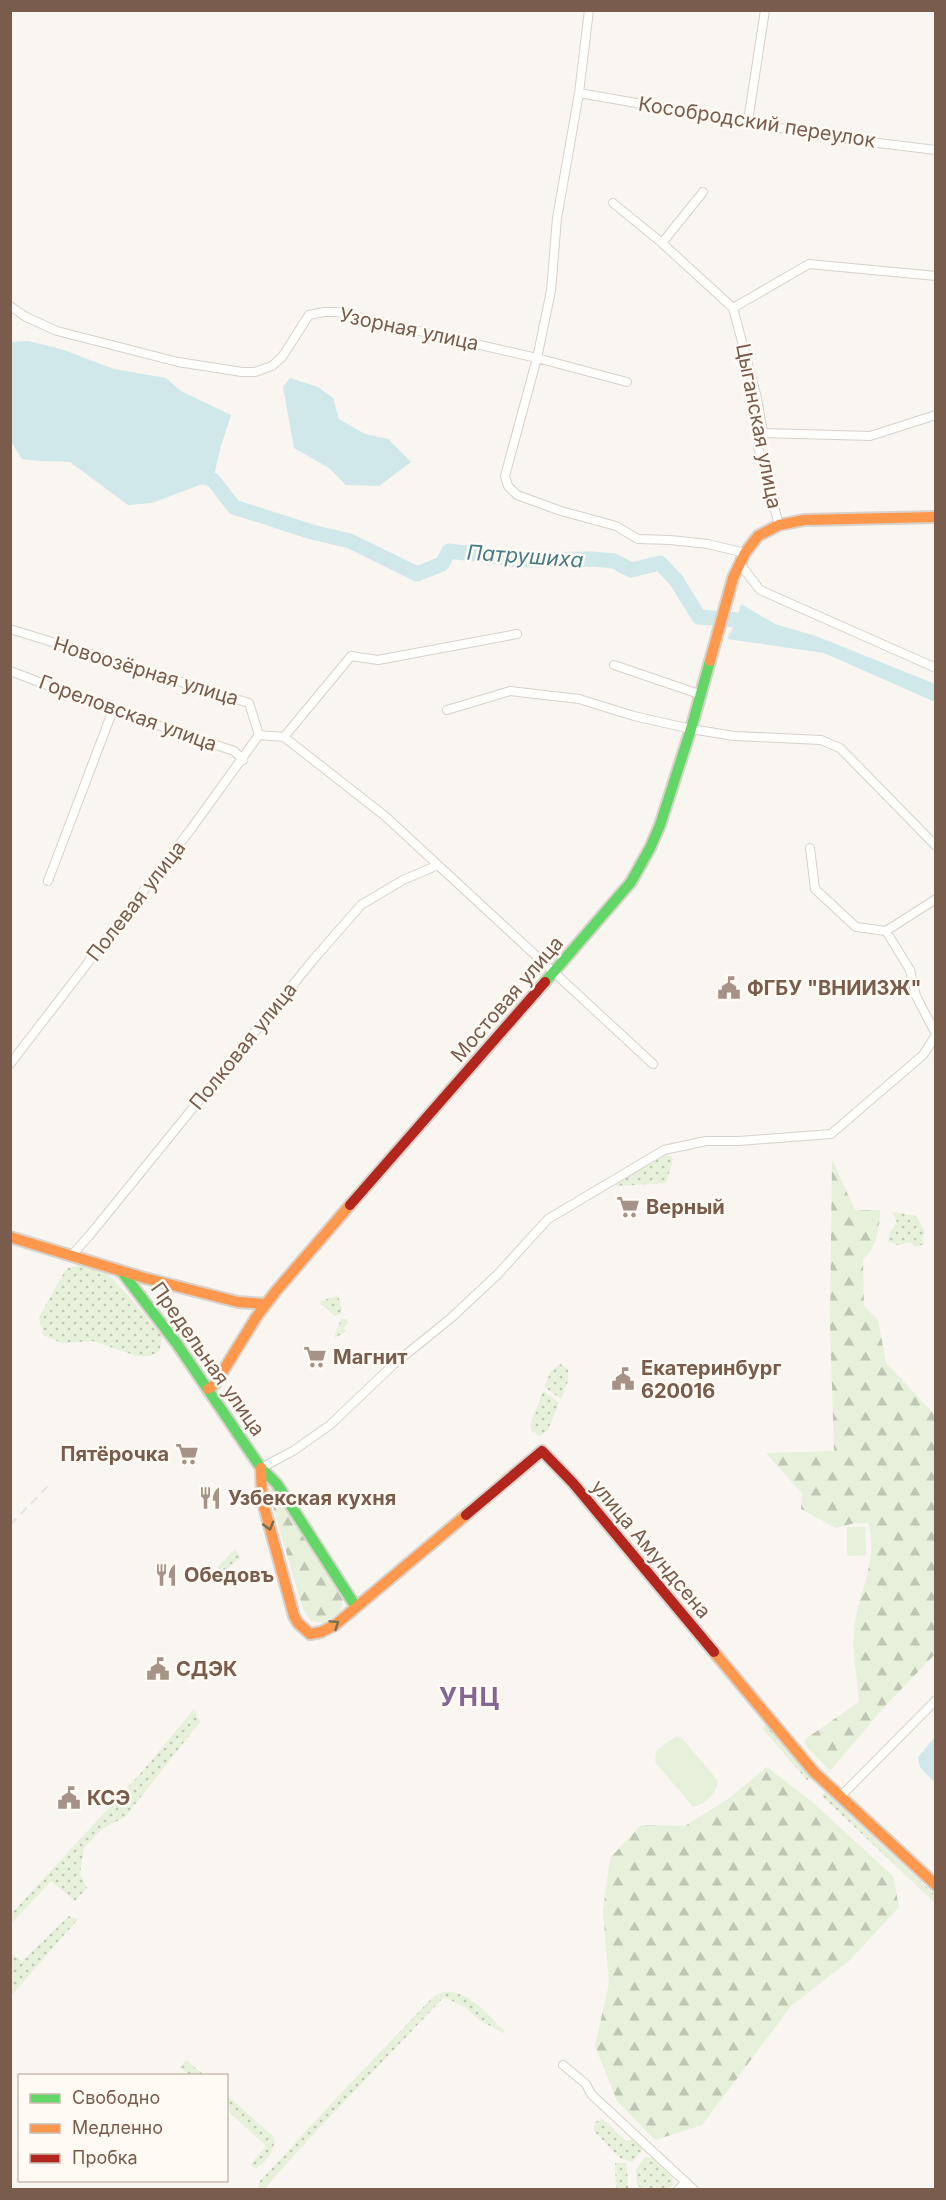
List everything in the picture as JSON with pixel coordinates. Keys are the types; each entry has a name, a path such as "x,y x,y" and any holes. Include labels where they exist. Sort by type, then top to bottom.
{"street":[{"path":"589,10 579,93 557,218 551,291 537,358 505,476 508,486 517,495 561,511 616,526 638,539 708,544 742,559 760,590 936,668"},
{"path":"748,121 765,10"},
{"name":"Кособродский переулок","path":"579,93 837,138 936,150"},
{"path":"662,243 703,192"},
{"path":"613,203 662,243 733,308 809,264 936,276"},
{"name":"Узорная улица","path":"10,306 34,322 57,331 178,362 242,372 255,372 272,366 282,357 309,315 337,312 537,358 627,382"},
{"name":"Цыганская улица","path":"733,308 757,398 763,433 759,447 779,525"},
{"path":"763,433 870,436 936,415"},
{"path":"779,525 804,520 837,518 936,517"},
{"name":"Мостовая улица","path":"208,1389 215,1384 266,1304 631,882 660,825 691,729 714,639 733,578 742,559 758,536 779,525"},
{"name":"Новоозёрная улица","path":"10,629 249,703 259,735"},
{"path":"284,737 351,656 378,660 517,634"},
{"path":"614,665 699,694"},
{"name":"Гореловская улица","path":"10,671 113,710 234,751 243,760"},
{"path":"447,710 510,691 579,699 634,716 734,736 820,740 840,748 936,846"},
{"path":"48,882 113,710"},
{"path":"259,735 284,737 385,816 653,1064"},
{"name":"Полевая улица","path":"10,1064 243,760 259,735"},
{"path":"810,848 815,889 856,927 886,931 936,899"},
{"name":"Полковая улица","path":"71,1256 361,904 403,880 438,865"},
{"path":"261,1468 293,1451 330,1425 393,1365 475,1296 548,1219 664,1149 706,1141 739,1141 831,1134 923,1055 936,1035 916,996 910,970 886,931"},
{"name":"Предельная улица","path":"10,1237 122,1272 238,1302 266,1304"},
{"name":"Предельная улица","path":"122,1272 208,1389 261,1468 277,1484 356,1607"},
{"name":"улица Амундсена","path":"261,1468 262,1499 294,1616 310,1634 321,1632 335,1625 542,1451 573,1484 814,1772 936,1885"},
{"path":"840,1797 936,1700"},
{"path":"563,2065 694,2190"},
{"path":"678,2190 686,2182"}],"green space":[{"path":"665,1155 673,1159 666,1183 616,1186 616,1181"},
{"path":"832,1160 855,1210 880,1210 876,1237 871,1250 863,1259 864,1306 878,1320 886,1363 935,1415 936,1653 886,1705 830,1771 807,1747 804,1740 859,1702 854,1633 869,1564 871,1537 868,1523 855,1523 836,1528 801,1509 802,1493 766,1453 834,1451 830,1324"},
{"path":"892,1212 916,1216 925,1232 922,1239 924,1244 915,1247 910,1242 898,1245 888,1241 890,1232 897,1222"},
{"path":"79,1265 105,1271 162,1336 160,1350 151,1356 137,1356 93,1341 62,1343 43,1335 39,1317 66,1269"},
{"path":"338,1295 342,1310 335,1316 319,1302"},
{"path":"341,1319 346,1319 348,1323 343,1329 346,1331 335,1338 335,1334"},
{"path":"560,1364 568,1369 568,1381 561,1399 544,1387 551,1371"},
{"path":"543,1391 559,1403 548,1430 540,1436 532,1431 530,1425"},
{"path":"273,1486 343,1599 340,1612 324,1623 311,1621 303,1609 268,1490"},
{"path":"847,1527 865,1527 866,1555 847,1556"},
{"path":"235,1549 241,1557 221,1574 214,1571"},
{"path":"194,1709 200,1722 125,1817 102,1829 84,1848 80,1874 87,1888 75,1901 51,1881 11,1924 11,1914 141,1773"},
{"path":"767,1725 811,1777 807,1780 762,1728"},
{"path":"675,1737 682,1738 718,1781 710,1798 693,1807 655,1762 656,1751"},
{"path":"767,1767 810,1800 893,1876 899,1907 849,1961 792,2005 702,2125 655,2140 617,2101 595,2046 609,1983 603,1911 610,1858 641,1825 685,1826 728,1799"},
{"path":"825,1792 935,1895 935,1903 824,1798 822,1795"},
{"path":"69,1916 78,1919 11,1996 11,1953 22,1961"},
{"path":"442,1992 461,1994 484,2010 505,2031 503,2033 479,2020 465,2007 444,1997 264,2189 258,2189 260,2181 342,2092 432,1998"},
{"path":"186,2060 203,2074 188,2074 180,2067"},
{"path":"228,2096 274,2137 274,2147 270,2155 255,2169 251,2164 266,2146 228,2111"},
{"path":"603,2119 626,2141 633,2139 643,2149 632,2162 620,2158 594,2131 595,2122"},
{"path":"651,2157 672,2177 673,2185 668,2189 642,2189 637,2185 636,2169 645,2158"},
{"path":"615,2163 625,2163 627,2166 628,2189 616,2189"}],"water":[{"path":"28,341 61,349 114,369 166,378 181,391 231,415 213,480 152,503 128,505 70,462 22,459 11,442 11,342"},
{"path":"290,378 318,387 333,398 339,419 365,434 388,439 411,462 379,486 346,485 329,468 294,448 283,387"},
{"path":"741,604 775,624 816,636 935,684 935,702 824,653 727,639 737,620"},
{"path":"935,1737 935,1783 920,1767 918,1757"}],"waterway":[{"name":"Патрушиха","path":"195,474 213,480 234,507 312,532 350,541 417,574 442,564 449,551 521,560 614,561 631,570 660,563 676,580 699,617 737,620 755,625"}],"railway":[{"path":"10,1525 50,1484"}],"traffic: fast":[{"path":"545,982 631,882 650,848 660,825 691,729 710,661"},
{"path":"122,1272 177,1344 261,1468 277,1484 356,1607"}],"traffic: slow":[{"path":"710,661 733,578 745,553 758,536 779,525 804,520 936,517"},
{"path":"208,1389 215,1384 257,1316 276,1291 350,1205"},
{"path":"10,1237 141,1277 238,1302 266,1304"},
{"path":"261,1468 262,1499 294,1616 310,1634 321,1632 335,1625 466,1515"},
{"path":"714,1652 814,1772 936,1885"}],"traffic: jam":[{"path":"350,1205 545,982"},
{"path":"466,1515 542,1451 573,1483 714,1652"}],"place":[{"name":"ФГБУ \"ВНИИЗЖ\"","path":"729,988"},
{"name":"Верный","path":"628,1207"},
{"name":"Магнит","path":"315,1357"},
{"name":"Екатеринбург 620016","path":"623,1379"},
{"name":"Пятёрочка","path":"187,1454"},
{"name":"Узбекская кухня","path":"210,1498"},
{"name":"Обедовъ","path":"166,1575"},
{"name":"СДЭК","path":"158,1669"},
{"name":"КСЭ","path":"69,1798"}],"district":[{"name":"УНЦ","path":"470,1696"}]}
